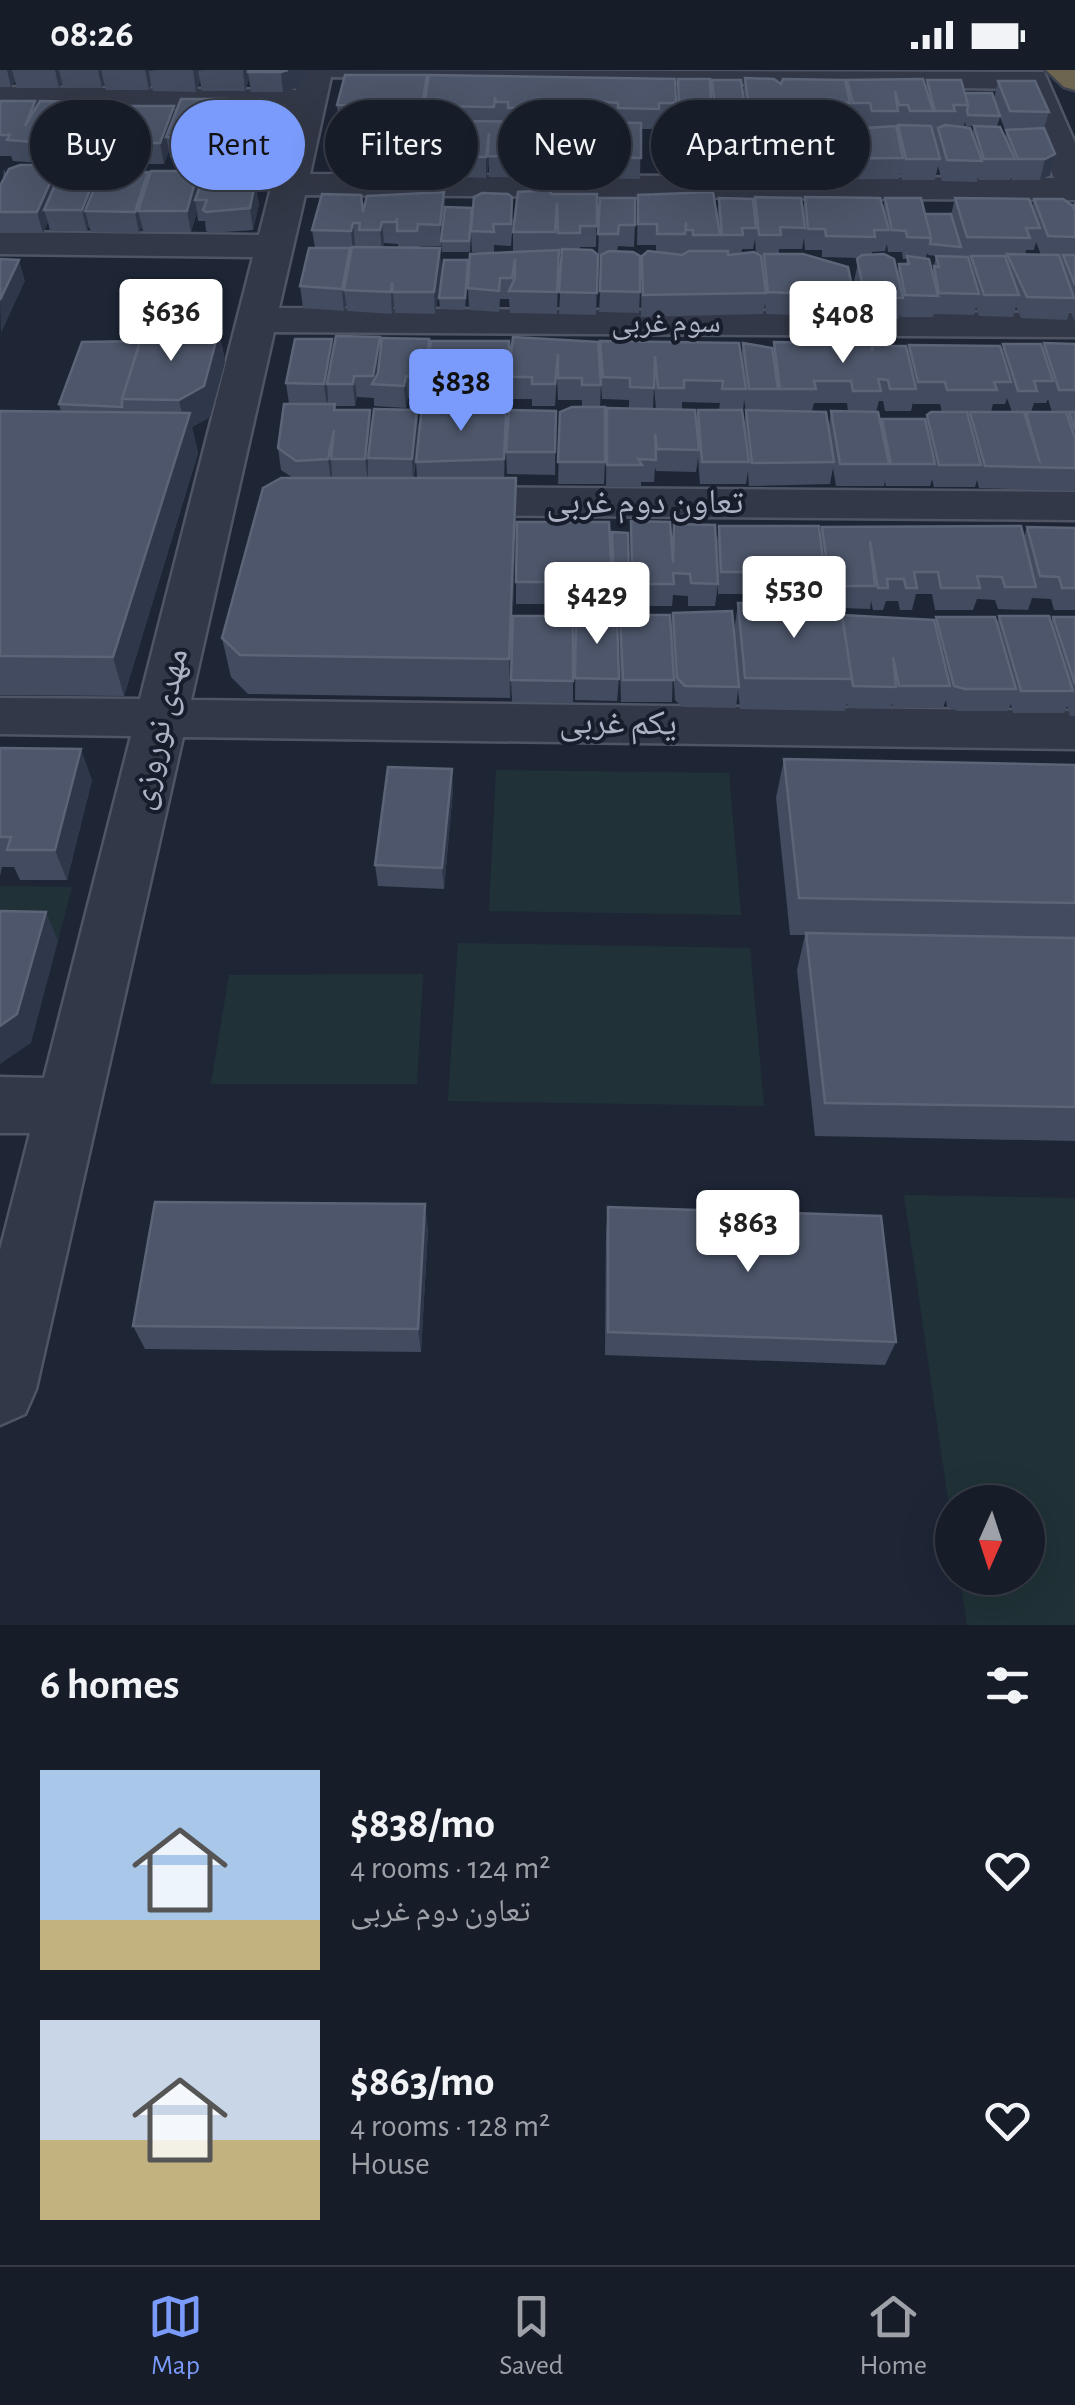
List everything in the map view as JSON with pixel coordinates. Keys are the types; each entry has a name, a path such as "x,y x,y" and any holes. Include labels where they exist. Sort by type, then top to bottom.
{"highway":[{"path":"1048,75 1075,80"}],"street":[{"path":"0,97 323,80 1048,75 1075,188 305,184"},
{"name":"مهدی نوروزی","path":"305,137 323,80"},
{"name":"مهدی نوروزی","path":"0,1389 162,717 234,499 208,444 258,320 289,190"},
{"path":"0,243 275,246"},
{"name":"سوم غربی","path":"258,320 1075,325"},
{"name":"تعاون دوم غربی","path":"410,500 1075,506"},
{"name":"یکم غربی","path":"0,716 1075,730"},
{"path":"0,1106 68,1106"}],"shaded area":[{"path":"496,770 729,773 741,915 489,911"},
{"path":"0,886 72,887 58,941 0,940"},
{"path":"458,943 750,948 764,1106 448,1101"},
{"path":"423,974 417,1084 211,1084 229,975"},
{"path":"904,1195 1075,1198 1075,1625 967,1625 963,1595 1045,1595 1045,1485 946,1485"}],"building":[{"path":"248,70 288,70 248,72"},
{"path":"345,75 427,75 423,100 338,100"},
{"path":"429,75 675,79 676,100 651,100 651,109 631,108 631,100 496,102 495,97 494,107 478,107 478,100 425,100"},
{"path":"745,78 774,79 781,84 783,79 845,80 849,100 748,100"},
{"path":"678,79 710,79 711,100 679,100"},
{"path":"923,79 933,111 910,111 908,105 899,105 895,91 898,111 872,111 870,100 852,100 847,80"},
{"path":"712,80 741,80 744,100 714,100"},
{"path":"927,80 961,80 968,105 953,105 955,111 935,111"},
{"path":"998,81 1035,81 1049,112 1010,111"},
{"path":"965,93 992,93 1000,116 968,115"},
{"path":"0,101 30,101 25,126 30,118 30,142 7,140 10,135 0,135"},
{"path":"151,106 171,106 171,114 160,143 151,143"},
{"path":"478,121 498,121 498,156 488,156 489,133 486,157 478,157"},
{"path":"631,123 641,123 641,158 631,158"},
{"path":"898,125 931,126 940,159 906,159"},
{"path":"896,126 903,158 870,158 870,128"},
{"path":"974,126 1000,127 1015,159 984,159"},
{"path":"938,128 970,128 982,161 947,160"},
{"path":"1044,128 1055,154 1045,159 1018,159 1006,130"},
{"path":"30,165 30,190 47,190 37,212 0,212 0,186 9,169"},
{"path":"151,171 171,171 171,190 193,190 187,211 138,211 145,190 151,190"},
{"path":"53,190 90,190 82,210 44,210"},
{"path":"94,190 142,190 135,212 85,211"},
{"path":"199,190 254,190 250,208 206,212 203,210 207,200 195,200"},
{"path":"444,192 440,225 418,224 417,231 397,231 397,218 396,222 382,222 380,230 359,230 360,223 353,223 351,231 312,230 322,194 361,195 363,212 367,196"},
{"path":"518,192 597,194 597,226 580,226 580,233 558,233 557,203 555,232 513,232"},
{"path":"713,192 720,235 693,235 693,230 686,230 686,222 685,234 657,234 657,224 638,224 638,195"},
{"path":"482,193 512,197 511,224 493,224 494,232 471,231 474,197"},
{"path":"755,197 801,198 805,228 780,227 781,235 759,235"},
{"path":"805,197 880,198 889,230 874,230 875,237 826,236 825,229 808,229"},
{"path":"600,198 635,198 635,225 619,225 618,234 598,234"},
{"path":"719,198 753,199 756,228 742,228 743,235 722,235"},
{"path":"885,198 921,198 931,238 907,237 906,231 892,230"},
{"path":"955,198 1029,199 1040,228 1026,228 1030,238 967,237"},
{"path":"1034,199 1063,199 1075,204 1075,237 1048,236"},
{"path":"445,207 472,208 469,241 441,241"},
{"path":"925,214 951,214 961,247 930,244"},
{"path":"352,247 440,248 434,292 393,292 392,282 391,292 344,290"},
{"path":"309,248 350,248 342,289 300,286"},
{"path":"562,249 592,250 598,255 597,293 559,292"},
{"path":"559,250 557,292 509,291 515,278 515,259 512,278 500,278 499,291 468,288 470,254"},
{"path":"609,251 640,256 640,292 600,291 601,255"},
{"path":"648,251 682,255 689,251 728,251 728,255 754,252 761,256 766,293 643,295 642,256"},
{"path":"764,254 803,254 848,267 854,296 768,292"},
{"path":"884,254 894,259 903,298 865,297 857,259 862,255"},
{"path":"1007,254 1059,255 1074,298 1027,297"},
{"path":"1063,255 1075,255 1075,285"},
{"path":"907,256 929,259 938,296 905,295 899,264 909,264"},
{"path":"936,256 968,257 979,294 939,293"},
{"path":"971,256 1005,256 1019,295 984,295"},
{"path":"0,259 19,260 0,300"},
{"path":"444,260 468,260 465,298 439,298"},
{"path":"144,330 219,330 204,386 179,400 122,399"},
{"path":"336,336 380,337 373,376 354,376 353,384 327,384"},
{"path":"513,337 598,342 601,385 582,385 582,378 558,378 558,354 555,384 532,384 532,377 508,377 508,385 488,385 490,378 463,378 462,385 426,385 431,341 509,341 510,362"},
{"path":"382,338 429,339 425,376 406,376 404,386 372,384 378,373"},
{"path":"295,339 332,339 324,384 286,383"},
{"path":"140,341 122,407 59,404 82,342"},
{"path":"600,341 739,343 746,389 722,389 723,381 684,380 684,388 658,388 655,356 654,388 630,387 630,378 603,377"},
{"path":"774,342 871,344 872,351 873,346 906,346 916,389 890,389 888,380 878,379 881,391 853,391 851,381 814,381 816,389 780,389"},
{"path":"743,343 772,348 778,389 749,389"},
{"path":"1044,343 1075,344 1075,390 1059,390"},
{"path":"1003,344 1041,344 1053,381 1034,381 1037,391 1018,391"},
{"path":"909,345 1000,346 1011,382 994,382 997,390 947,390 945,382 918,382"},
{"path":"284,404 335,404 334,410 370,410 365,459 331,459 334,430 328,459 296,461 278,448"},
{"path":"422,406 464,406 464,413 473,407 498,408 506,415 504,459 416,462"},
{"path":"572,407 605,407 605,462 558,462 560,412"},
{"path":"607,408 695,410 699,450 657,449 655,434 656,460 638,459 642,465 607,465"},
{"path":"374,409 417,410 412,459 368,458"},
{"path":"509,410 556,411 555,452 506,452"},
{"path":"698,410 742,410 749,462 702,462"},
{"path":"746,410 826,412 834,462 752,463"},
{"path":"0,411 190,413 113,657 0,656"},
{"path":"831,411 878,412 889,464 840,464"},
{"path":"967,412 981,465 939,465 927,415"},
{"path":"970,412 1024,412 1040,463 1026,412 1066,412 1075,438 1075,468 985,466"},
{"path":"882,419 925,419 935,464 891,464"},
{"path":"281,478 516,478 509,659 240,655 222,638 263,488"},
{"path":"631,521 670,522 673,563 674,524 715,525 718,584 691,583 690,574 673,573 674,584 646,584 646,573 632,573"},
{"path":"517,522 609,522 612,582 516,582"},
{"path":"719,526 819,526 826,586 812,586 811,574 794,573 795,586 756,583 755,572 721,572"},
{"path":"1021,526 1036,587 1005,587 1002,577 977,576 980,588 941,588 938,572 914,572 917,588 906,588 904,579 887,579 888,588 878,588 870,541 875,586 830,586 822,527"},
{"path":"1027,527 1075,528 1075,588 1062,588 1059,577 1040,576"},
{"path":"612,532 628,533 629,579 614,579"},
{"path":"738,603 840,604 852,679 745,678"},
{"path":"732,611 739,687 685,686 677,678 673,613"},
{"path":"576,615 617,615 619,679 575,678"},
{"path":"620,615 670,615 674,680 623,680"},
{"path":"842,615 934,620 950,686 899,686 893,657 896,687 853,686"},
{"path":"513,616 573,616 573,681 511,680"},
{"path":"999,616 1049,616 1073,691 1021,691"},
{"path":"936,617 995,617 1016,689 954,686"},
{"path":"1053,617 1075,617 1075,684"},
{"path":"0,748 81,749 55,850 7,850 11,837 0,837"},
{"path":"784,759 1075,765 1075,903 799,898"},
{"path":"388,767 452,769 442,868 375,865"},
{"path":"0,911 46,912 17,1014 0,1026"},
{"path":"806,933 1075,938 1075,1107 825,1103"},
{"path":"155,1202 425,1204 418,1329 133,1326"},
{"path":"608,1207 881,1216 896,1342 608,1332"}]}
